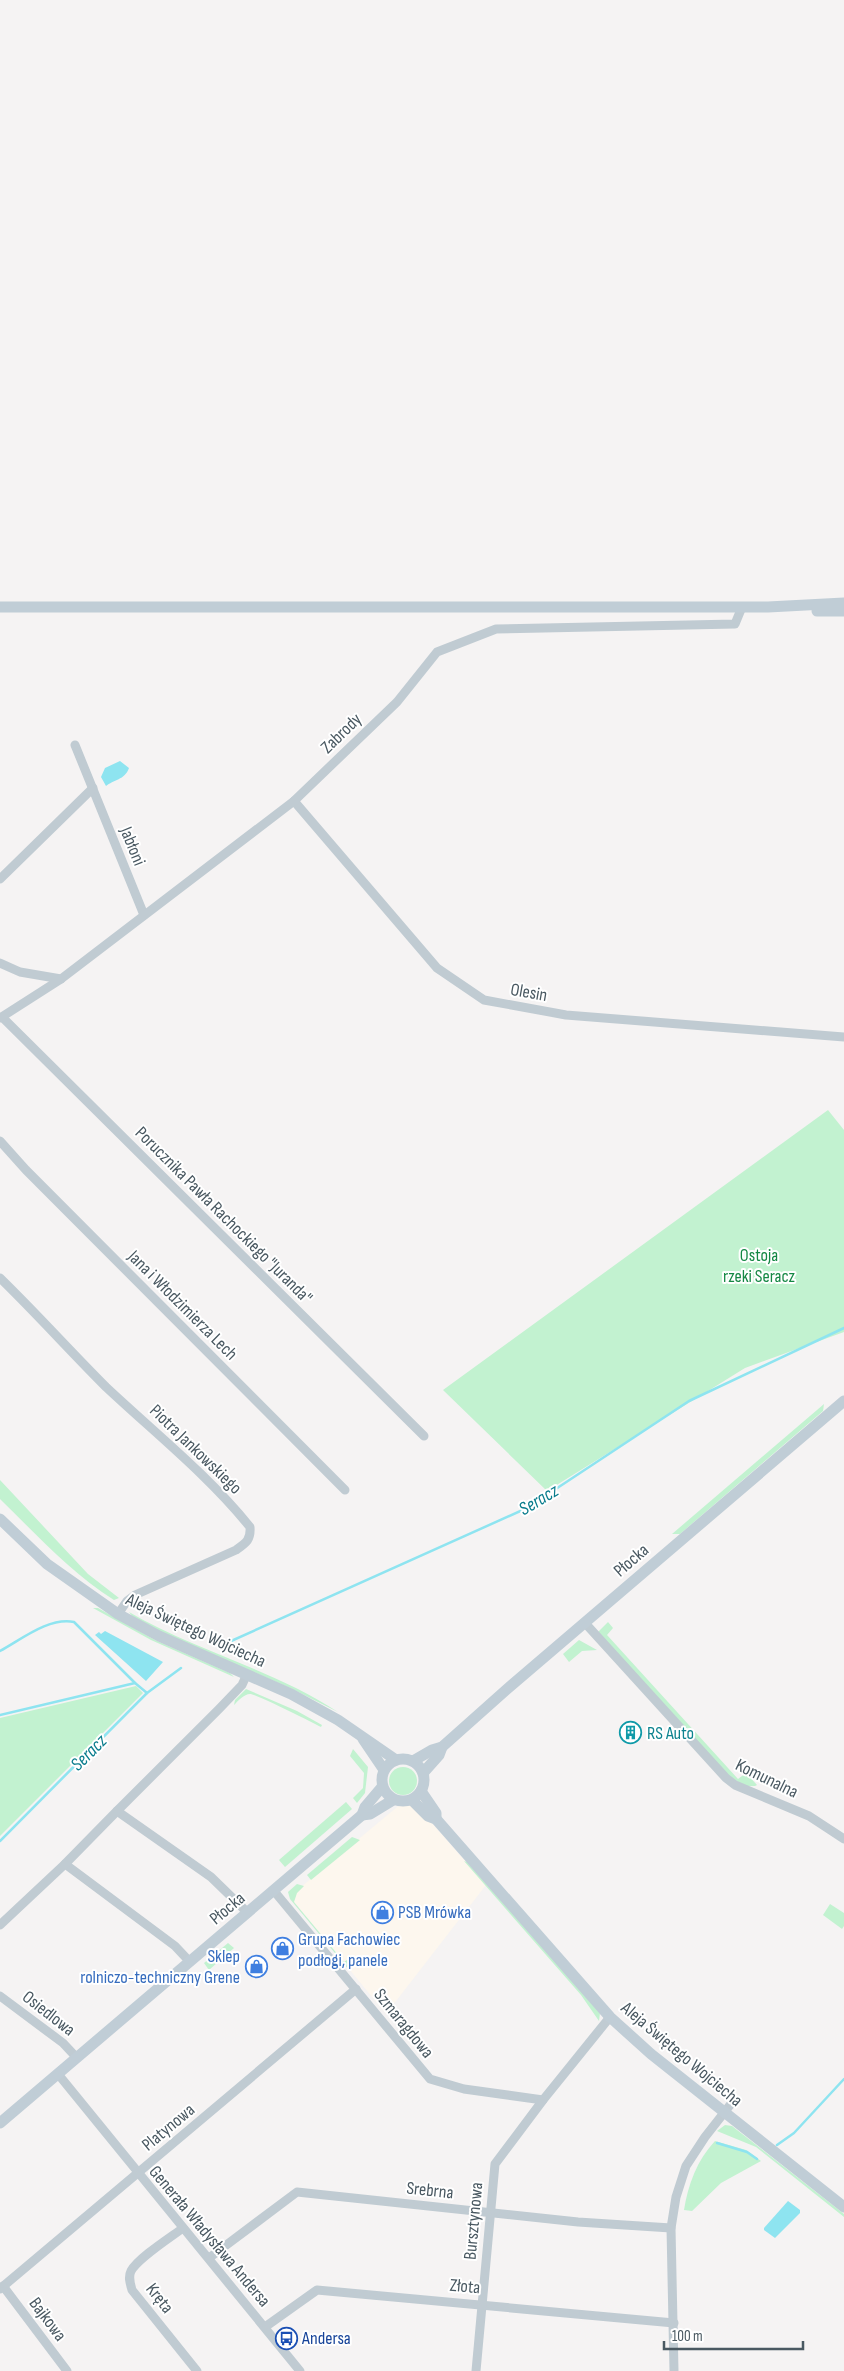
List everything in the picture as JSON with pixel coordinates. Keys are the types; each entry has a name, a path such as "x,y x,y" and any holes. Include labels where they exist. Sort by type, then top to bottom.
{"street":[{"path":"0,607 768,607 844,603"},
{"name":"Zabrody","path":"1,1017 61,979 294,801 397,702 437,652 496,629 735,624 742,607"},
{"path":"768,607 844,611"},
{"name":"Jabłoni","path":"75,745 144,915"},
{"path":"0,879 92,788"},
{"name":"Olesin","path":"294,801 437,968 484,1000 566,1015 844,1037"},
{"path":"0,963 20,972 61,979"},
{"name":"Porucznika Pawła Rachockiego \"Juranda\"","path":"1,1017 424,1436"},
{"name":"Jana i Włodzimierza Lech","path":"0,1141 26,1170 345,1490"},
{"name":"Piotra Jankowskiego","path":"0,1278 106,1387 191,1465 250,1527 251,1534 247,1542 236,1550 135,1596 127,1601 118,1614"},
{"name":"Płocka","path":"413,1761 432,1750 442,1747 844,1401"},
{"name":"Aleja Świętego Wojciecha","path":"0,1519 47,1564 118,1614 159,1636 247,1674 320,1709 364,1739 376,1744 396,1760"},
{"name":"Komunalna","path":"584,1623 726,1778 735,1784 810,1816 844,1840"},
{"path":"0,1925 65,1864 225,1703 242,1685 247,1674"},
{"name":"Aleja Świętego Wojciecha","path":"364,1739 384,1770"},
{"name":"Płocka","path":"423,1773 439,1755 442,1747"},
{"path":"396,1760 413,1761 423,1773 424,1782 421,1791 412,1800 402,1802 393,1800 382,1786 384,1770 396,1760"},
{"name":"Płocka","path":"0,2123 362,1815 365,1807 382,1786"},
{"name":"Aleja Świętego Wojciecha","path":"421,1791 436,1813 436,1819"},
{"name":"Płocka","path":"362,1815 370,1814 393,1800"},
{"name":"Aleja Świętego Wojciecha","path":"412,1800 428,1816 436,1819 610,2016 642,2046 724,2113 844,2207"},
{"path":"116,1811 210,1877 248,1913"},
{"path":"65,1864 175,1946 190,1962"},
{"name":"Szmaragdowa","path":"274,1891 430,2079 464,2089 543,2100"},
{"name":"Platynowa","path":"2,2287 356,1989"},
{"name":"Osiedlowa","path":"0,1996 63,2043 77,2058"},
{"path":"543,2100 610,2016"},
{"name":"Generała Władysława Andersa","path":"58,2074 300,2371"},
{"name":"Bursztynowa","path":"476,2371 495,2164 543,2100"},
{"path":"674,2371 671,2228 676,2198 686,2166 734,2100"},
{"name":"Srebrna","path":"208,2258 297,2192 578,2222 671,2228"},
{"name":"Kręta","path":"183,2228 139,2263 131,2271 129,2280 132,2290 197,2371"},
{"name":"Bajkowa","path":"2,2287 67,2371"},
{"name":"Złota","path":"265,2327 317,2290 674,2323"}],"shaded area":[{"path":"409,1797 486,1885 386,2014 294,1902 295,1892"}],"green space":[{"name":"Ostoja rzeki Seracz","path":"828,1110 844,1130 844,1332 745,1368 547,1491 443,1390"},
{"path":"824,1404 823,1411 680,1534 672,1534"},
{"path":"0,1480 88,1574 119,1598 114,1600 98,1589 54,1552 27,1526 0,1499"},
{"path":"93,1608 98,1608 155,1640 230,1673 234,1677 151,1640"},
{"path":"129,1612 180,1638 287,1684 338,1712 290,1688 159,1631 132,1616"},
{"path":"608,1622 613,1628 607,1635 738,1779 746,1773 757,1785 745,1786 730,1777 598,1632"},
{"path":"579,1640 597,1650 582,1651 569,1662 563,1654"},
{"path":"136,1686 143,1693 0,1836 0,1718"},
{"path":"246,1689 297,1711 322,1725 321,1727 250,1694 243,1696 234,1705 235,1700"},
{"path":"353,1749 368,1767 365,1793 357,1803 353,1798 363,1788 364,1773 350,1756"},
{"path":"403,1767 413,1771 417,1781 413,1791 403,1795 393,1791 389,1781 393,1771"},
{"path":"346,1802 352,1809 285,1867 279,1860"},
{"path":"352,1837 360,1840 311,1880 307,1875"},
{"path":"464,1861 467,1862 600,2013 599,2021 581,1995"},
{"path":"297,1884 304,1886 297,1893 294,1902 344,1962 347,1960 354,1963 349,1970 290,1899 288,1892"},
{"path":"830,1904 844,1913 844,1926 842,1929 823,1915"},
{"path":"228,1943 234,1948 209,1970 204,1963"},
{"path":"725,2125 732,2126 844,2214 844,2217 756,2147 717,2131"},
{"path":"715,2141 746,2150 761,2161 721,2183 692,2211 684,2210 694,2173 703,2156"}],"water":[{"path":"120,761 129,768 127,772 106,786 101,777 105,768"},
{"path":"105,1631 163,1662 146,1681 95,1635"},
{"path":"788,2201 800,2210 800,2213 775,2238 764,2228"}],"waterway":[{"name":"Seracz","path":"220,1646 527,1508 689,1401 844,1328"},
{"path":"0,1651 45,1626 65,1621 74,1622 135,1683"},
{"name":"Seracz","path":"0,1841 147,1693 181,1668"},
{"path":"0,1715 135,1683 147,1693"},
{"path":"777,2145 794,2133 844,2079"},
{"path":"717,2143 747,2152 757,2159"}],"place":[{"name":"RS Auto","path":"631,1733"},
{"name":"PSB Mrówka","path":"382,1912"},
{"name":"Grupa Fachowiec podłogi, panele","path":"282,1949"},
{"name":"Sklep rolniczo-techniczny Grene","path":"256,1966"},
{"name":"Andersa","path":"286,2338"}]}
